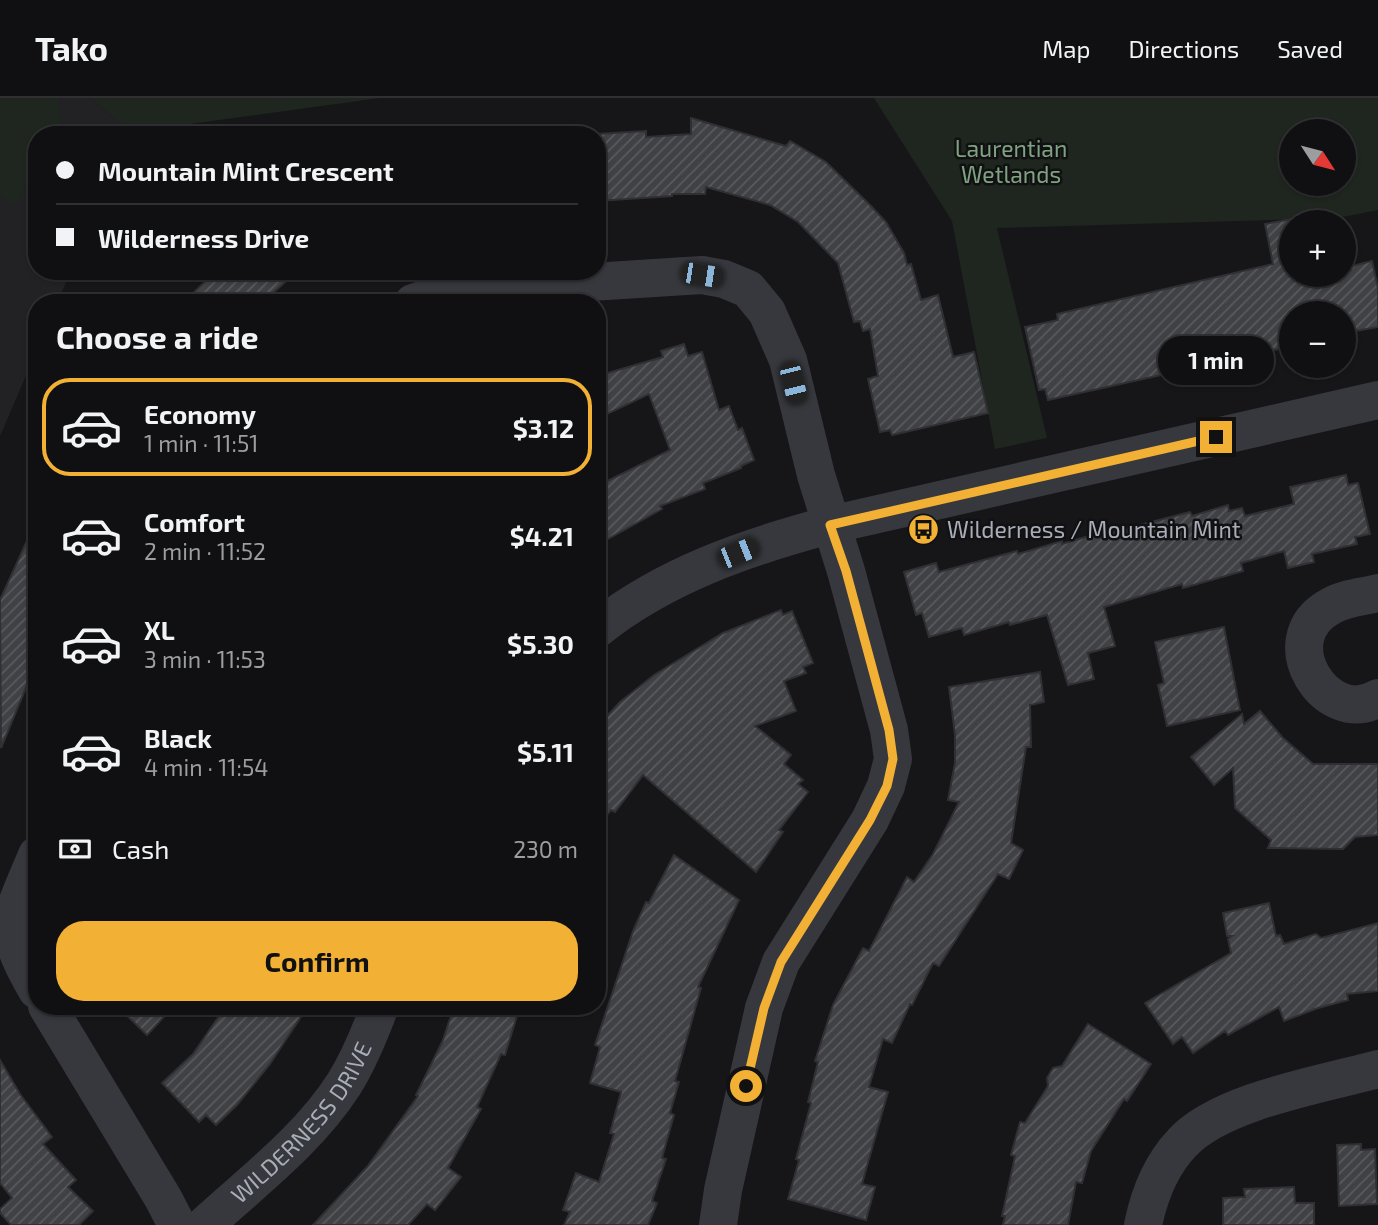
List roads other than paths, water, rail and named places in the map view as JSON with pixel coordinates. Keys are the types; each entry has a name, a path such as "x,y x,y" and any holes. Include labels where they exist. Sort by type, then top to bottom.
{"street":[{"path":"439,294 448,291 702,275 724,279 748,289 767,312 788,360 830,525 846,571 889,730 893,759 887,786 870,820 781,962 764,1008 723,1190 718,1225"},
{"path":"606,622 626,606 688,573 764,543 830,525 1378,400"},
{"path":"1378,593 1333,604 1319,614 1306,632 1303,656 1309,673 1331,696 1353,705 1372,702 1378,698"},
{"path":"28,877 12,917 11,933 20,962 28,975"},
{"path":"52,1015 177,1225"},
{"name":"WILDERNESS DRIVE","path":"205,1225 299,1140 336,1094 362,1052 376,1015"},
{"path":"1143,1225 1149,1199 1182,1142 1218,1117 1253,1102 1378,1069"}],"place":[{"name":"Wilderness / Mountain Mint","path":"924,530"}],"park label":[{"name":"Laurentian Wetlands","path":"1011,162"}]}
